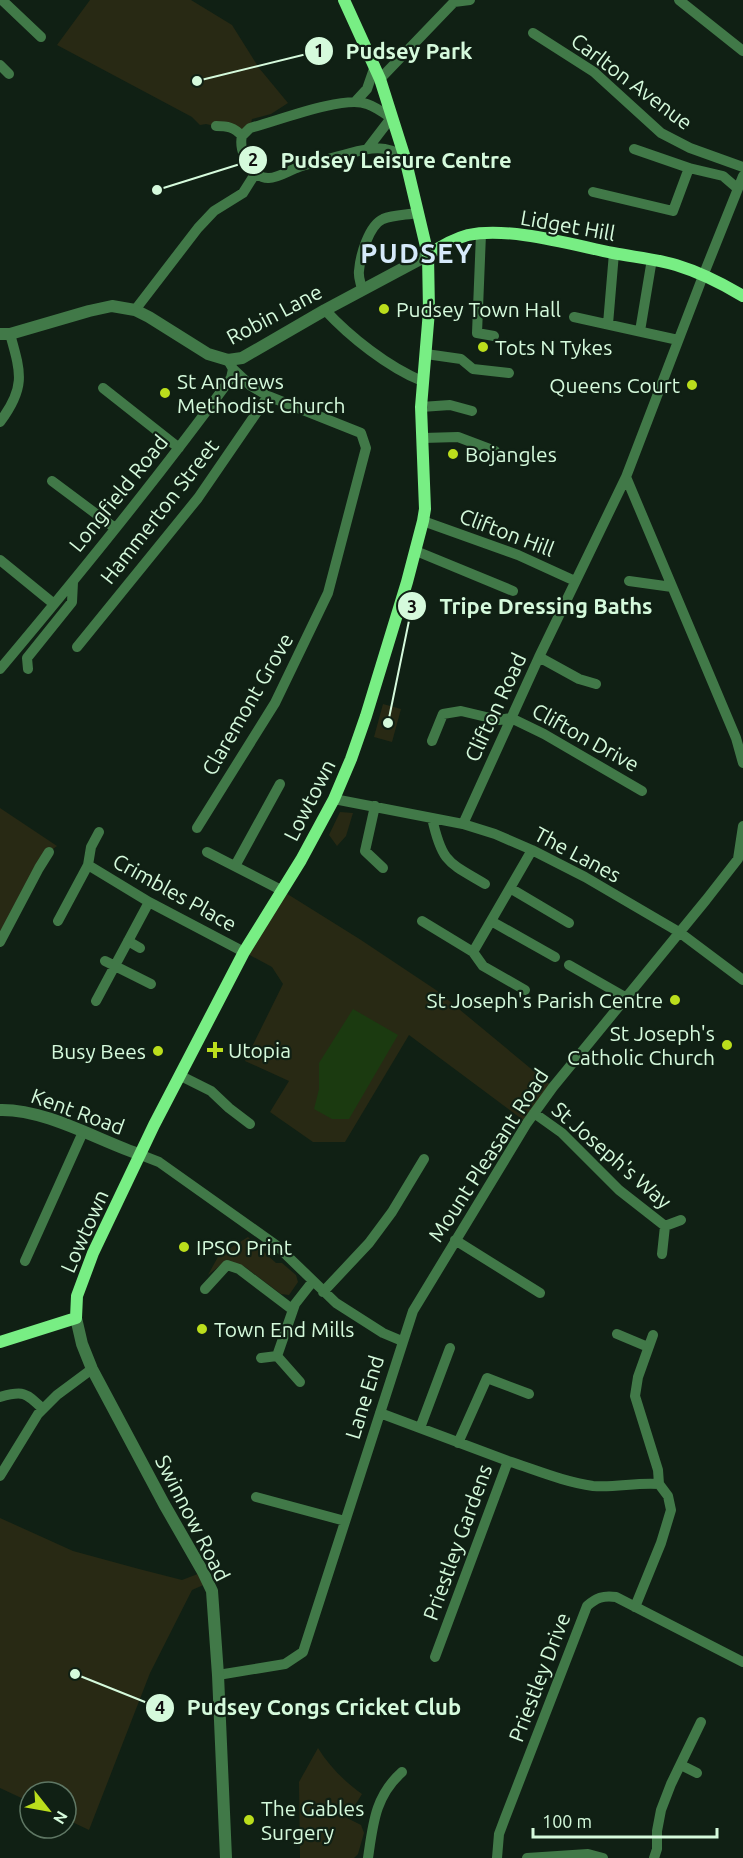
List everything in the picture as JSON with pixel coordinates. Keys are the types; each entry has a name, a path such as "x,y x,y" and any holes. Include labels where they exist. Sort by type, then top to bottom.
{"main road":[{"name":"Lowtown","path":"75,1318 77,1296 93,1253 154,1125 244,952 301,860 334,799 366,716 423,521 425,509 422,381 429,311 428,255 405,158 380,80 344,0"},
{"name":"Lidget Hill","path":"428,255 446,242 469,235 489,233 539,238 677,266 743,296"},
{"path":"0,1342 75,1318"}],"street":[{"path":"2,0 41,37"},
{"path":"380,80 454,2 470,0"},
{"path":"679,0 743,51"},
{"name":"Carlton Avenue","path":"533,33 594,72 662,133 690,148 743,167"},
{"path":"0,65 9,74"},
{"path":"355,102 367,88 375,66"},
{"path":"368,148 392,118 367,104 355,102 332,105 250,128 241,140 247,162 255,174 271,178 301,166 368,148 392,149 405,158"},
{"path":"216,126 234,128 242,136"},
{"path":"634,149 689,168 723,176 737,188"},
{"path":"593,192 673,211 689,168"},
{"path":"135,310 198,228 214,211 243,193 255,174"},
{"path":"743,176 626,477 736,738 743,763"},
{"path":"362,290 358,273 364,246 376,224 383,220 417,213"},
{"path":"481,234 477,333 494,336"},
{"path":"608,324 614,253"},
{"name":"Robin Lane","path":"5,334 112,306 135,310 172,329 208,354 231,365 325,310 428,255"},
{"path":"640,331 652,260"},
{"path":"325,310 339,325 402,373 422,381"},
{"path":"574,317 678,340"},
{"path":"0,422 15,400 18,389 19,367 5,334"},
{"path":"426,354 461,359 473,369 509,373"},
{"name":"Claremont Grove","path":"196,828 275,703 328,593 366,448 362,434 268,396 251,386 231,365"},
{"name":"Longfield Road","path":"0,669 73,582 179,448 231,378 231,365"},
{"path":"103,388 179,448"},
{"name":"Hammerton Street","path":"77,647 198,498 268,396"},
{"path":"422,407 450,405 472,411"},
{"path":"423,438 458,437 495,451"},
{"name":"Clifton Road","path":"463,824 539,657 626,477"},
{"path":"52,481 116,528"},
{"name":"Clifton Hill","path":"423,521 518,555 575,581"},
{"path":"416,551 513,591"},
{"path":"0,560 54,604"},
{"path":"629,581 672,587"},
{"name":"Longfield Road","path":"28,669 27,658 72,603 73,582"},
{"path":"539,657 579,679 596,684"},
{"path":"432,741 443,714 461,711 499,720 511,718"},
{"name":"Clifton Drive","path":"511,718 544,734 642,790"},
{"path":"235,866 280,784"},
{"name":"The Lanes","path":"334,799 463,824 495,834 532,850 585,877 679,932 743,980"},
{"path":"375,806 365,851 382,868"},
{"path":"432,818 438,844 449,862 485,884"},
{"name":"Mount Pleasant Road","path":"402,1341 413,1311 534,1113 625,997 741,859 743,826"},
{"name":"Crimbles Place","path":"99,832 91,847 88,866 149,902 244,952"},
{"path":"473,952 532,850"},
{"path":"0,942 49,852"},
{"path":"207,852 281,890"},
{"path":"58,921 88,866"},
{"path":"510,888 569,923"},
{"path":"96,1001 110,964 128,941 149,902"},
{"path":"423,921 473,952 483,966 525,990"},
{"path":"491,921 555,957"},
{"path":"128,941 140,948"},
{"path":"110,964 151,984"},
{"path":"569,965 625,997"},
{"path":"181,1076 211,1091 250,1124"},
{"name":"Kent Road","path":"0,1110 17,1109 37,1114 141,1155"},
{"name":"St Joseph's Way","path":"534,1113 562,1133 619,1190 665,1226"},
{"path":"25,1261 83,1132"},
{"name":"Lane End","path":"141,1155 166,1167 276,1245 336,1303 372,1327 402,1341 303,1652 285,1664 218,1675"},
{"path":"323,1292 369,1243 392,1212 424,1159"},
{"name":"St Joseph's Way","path":"665,1226 681,1220"},
{"name":"St Joseph's Way","path":"662,1254 665,1226"},
{"path":"455,1240 540,1293"},
{"path":"205,1288 227,1265 239,1269 293,1310"},
{"path":"277,1356 295,1304 313,1281"},
{"name":"Swinnow Road","path":"75,1318 92,1369 212,1591 226,1858"},
{"path":"617,1334 648,1347"},
{"path":"636,1607 671,1510 668,1496 659,1484 658,1470 635,1396 638,1377 653,1335"},
{"path":"420,1428 450,1348"},
{"path":"261,1358 277,1356"},
{"path":"277,1356 300,1382"},
{"path":"0,1476 38,1414 57,1395 92,1369"},
{"path":"458,1443 487,1378 529,1394"},
{"path":"0,1397 15,1393 27,1394 43,1409"},
{"name":"Priestley Gardens","path":"380,1413 508,1461 435,1657"},
{"path":"508,1461 579,1484 596,1486 659,1484"},
{"path":"256,1497 345,1521"},
{"name":"Priestley Drive","path":"497,1858 497,1846 502,1826 587,1606 594,1600 602,1596 616,1597 743,1662"},
{"path":"654,1858 657,1850 657,1831 661,1810 701,1722"},
{"path":"681,1765 697,1773"},
{"path":"368,1858 374,1819 383,1793 402,1772"},
{"path":"527,1858 588,1854 603,1858"}],"shaded area":[{"path":"90,0 191,0 232,25 259,68 288,103 271,114 252,119 250,128 245,133 206,124 200,125 192,117 57,45"},
{"path":"383,704 401,709 392,742 374,737"},
{"path":"0,808 57,846 49,852 0,942"},
{"path":"340,812 353,813 346,836 337,846 329,835"},
{"path":"281,890 436,990 553,1087 527,1123 409,1035 345,1142 313,1142 270,1112 289,1081 245,1061 283,984 272,967 244,952"},
{"path":"353,1009 398,1035 349,1119 332,1119 314,1109 319,1089 319,1063"},
{"path":"248,1237 276,1263 282,1263 296,1275 298,1282 289,1295 281,1294 245,1267 230,1261 223,1263 208,1275 219,1255"},
{"path":"0,1518 73,1551 182,1580 203,1572 208,1583 192,1590 150,1673 89,1830 78,1825 78,1780 18,1780 18,1796 0,1788"},
{"path":"318,1748 337,1773 362,1794 347,1818 361,1825 364,1833 358,1854 354,1858 300,1858 299,1782"}],"place":[{"name":"Pudsey Park","path":"197,81"},
{"name":"Pudsey Leisure Centre","path":"157,190"},
{"name":"Pudsey Town Hall","path":"384,309"},
{"name":"Tots N Tykes","path":"483,347"},
{"name":"Queens Court","path":"692,385"},
{"name":"St Andrews Methodist Church","path":"165,393"},
{"name":"Bojangles","path":"453,454"},
{"name":"Tripe Dressing Baths","path":"388,723"},
{"name":"St Joseph's Parish Centre","path":"675,1000"},
{"name":"St Joseph's Catholic Church","path":"727,1045"},
{"name":"Utopia","path":"215,1050"},
{"name":"Busy Bees","path":"158,1051"},
{"name":"IPSO Print","path":"184,1247"},
{"name":"Town End Mills","path":"202,1329"},
{"name":"Pudsey Congs Cricket Club","path":"75,1674"},
{"name":"The Gables Surgery","path":"249,1820"}],"district":[{"name":"PUDSEY","path":"417,253"}]}
